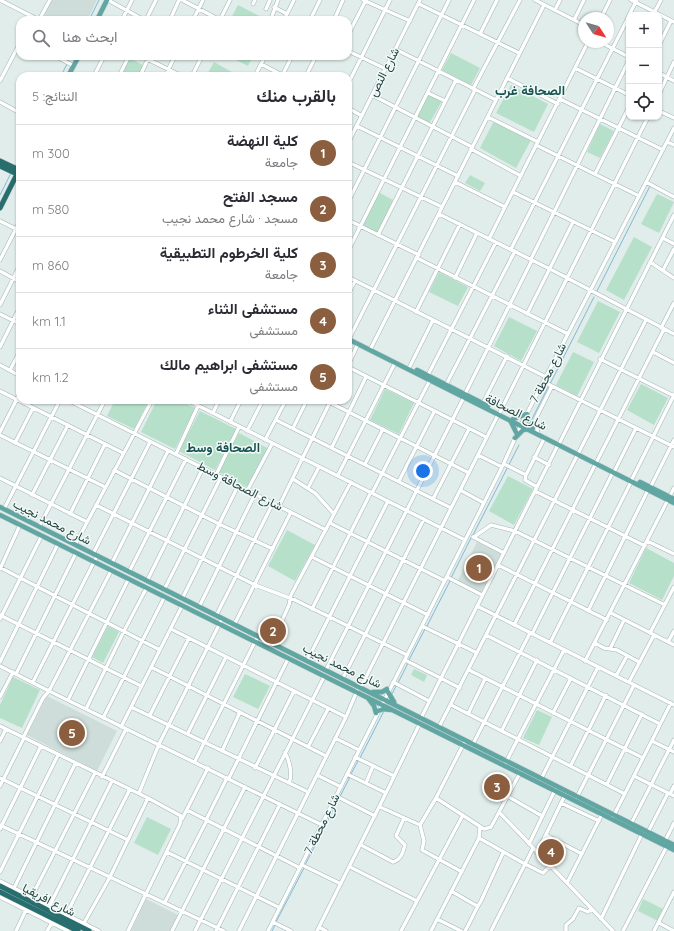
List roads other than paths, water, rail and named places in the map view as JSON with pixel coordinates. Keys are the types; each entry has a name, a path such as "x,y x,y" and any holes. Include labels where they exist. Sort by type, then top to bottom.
{"highway":[{"path":"0,161 16,170"},
{"path":"0,166 16,171"},
{"path":"0,208 16,178"},
{"path":"1,889 13,888"},
{"name":"شارع افريقيا","path":"1,889 88,931"},
{"name":"شارع افريقيا","path":"1,889 78,931"}],"main road":[{"path":"99,16 107,0"},
{"path":"70,72 77,60"},
{"name":"شارع الصحافة","path":"352,339 358,344 410,366 429,378 446,384 464,396 483,403 500,414 522,424"},
{"name":"شارع الصحافة","path":"352,339 395,363 429,378 534,430 670,499 674,503"},
{"path":"500,414 513,424 516,436 523,430 534,430 527,415 513,419"},
{"name":"شارع الصحافة","path":"534,430 545,438 559,443"},
{"name":"شارع محمد نجيب","path":"2,508 234,625 384,698 397,708 602,814 631,824 674,845"},
{"name":"شارع محمد نجيب","path":"0,515 324,677 381,703 397,708"},
{"path":"372,692 382,692 387,690 390,698 397,708"},
{"path":"366,696 372,703 376,714 383,709 397,708"},
{"name":"شارع محمد نجيب","path":"420,720 439,727 464,742 473,744 577,797 642,834 674,850"}],"street":[{"path":"0,0 31,16"},
{"path":"41,16 50,0"},
{"path":"107,0 137,16"},
{"path":"124,16 132,0"},
{"path":"147,16 156,0"},
{"path":"172,16 181,0 212,16"},
{"path":"195,16 203,0"},
{"path":"222,16 230,0"},
{"path":"266,9 270,0"},
{"path":"272,16 274,7 278,0"},
{"path":"274,7 287,14 294,0"},
{"path":"312,16 320,0"},
{"path":"336,16 344,0"},
{"path":"352,27 365,0 410,21"},
{"path":"352,76 390,0"},
{"path":"352,194 449,0"},
{"path":"352,243 474,0"},
{"path":"480,34 496,0"},
{"path":"352,331 520,0"},
{"path":"555,10 560,0"},
{"path":"574,20 584,0"},
{"path":"604,12 610,0"},
{"path":"631,0 636,1 651,12"},
{"path":"655,12 661,0"},
{"path":"537,1 578,22"},
{"path":"631,12 636,1"},
{"path":"419,2 519,53"},
{"name":"شارع النص","path":"352,135 419,2"},
{"path":"370,349 544,4"},
{"path":"662,18 672,22 662,40"},
{"path":"446,384 492,296 535,203 626,22"},
{"path":"489,239 585,48"},
{"path":"395,49 496,100"},
{"path":"613,49 626,56"},
{"path":"0,81 16,51"},
{"path":"352,53 386,69"},
{"path":"63,60 74,66"},
{"path":"96,72 102,60"},
{"path":"121,72 127,60"},
{"path":"142,72 149,60 174,72"},
{"path":"167,72 173,60"},
{"path":"194,72 200,60"},
{"path":"257,72 262,60"},
{"path":"285,72 290,60"},
{"path":"308,72 314,60"},
{"path":"662,88 674,62"},
{"path":"260,64 275,72"},
{"path":"326,670 489,348 626,66"},
{"path":"575,68 626,94"},
{"path":"662,74 674,81"},
{"path":"507,78 558,104"},
{"path":"378,235 456,80"},
{"path":"428,93 445,101"},
{"path":"372,95 415,117 521,176"},
{"path":"560,99 663,150"},
{"path":"0,102 16,111"},
{"path":"352,110 362,116"},
{"path":"662,112 674,118"},
{"path":"595,174 626,113"},
{"path":"488,116 559,156 639,196"},
{"path":"361,687 486,438 500,414 646,120"},
{"path":"357,126 458,176"},
{"name":"شارع محطة 7","path":"268,931 341,787 387,690 405,660 428,615 503,466 522,424 674,128"},
{"path":"667,142 674,145"},
{"path":"352,164 442,207"},
{"path":"455,182 506,207"},
{"path":"646,182 674,197"},
{"path":"513,192 615,242"},
{"path":"439,214 568,278 674,334"},
{"path":"326,931 318,929 380,807 429,701 674,215"},
{"path":"0,221 16,229 0,260"},
{"path":"352,222 397,244 455,278 568,334"},
{"path":"527,314 573,222"},
{"path":"416,312 460,224"},
{"path":"455,278 477,233"},
{"path":"663,238 674,244"},
{"path":"312,609 418,403 451,330 496,242"},
{"path":"663,270 674,249"},
{"path":"650,262 674,278"},
{"path":"0,271 16,280"},
{"path":"0,305 16,272"},
{"path":"352,279 451,330 507,356 523,366 546,377"},
{"path":"352,287 355,281"},
{"path":"514,625 653,352 662,328 674,304"},
{"path":"0,314 16,322"},
{"path":"0,346 16,315"},
{"path":"410,366 433,320"},
{"path":"439,727 646,320"},
{"path":"352,357 358,344"},
{"path":"653,352 674,363"},
{"path":"483,403 507,356"},
{"path":"10,370 16,359"},
{"path":"550,643 674,396 600,360"},
{"path":"338,475 395,363"},
{"path":"0,365 16,374"},
{"path":"352,368 383,386 486,438"},
{"path":"332,447 366,377"},
{"path":"544,382 673,446"},
{"path":"534,430 535,420 552,386"},
{"path":"0,391 16,399"},
{"path":"0,432 16,401"},
{"path":"26,404 123,453"},
{"path":"2,508 58,404"},
{"name":"شارع الصحافة وسط","path":"76,404 326,530"},
{"path":"75,545 150,404"},
{"path":"213,413 217,404"},
{"path":"230,422 239,404"},
{"path":"247,431 261,404"},
{"path":"265,440 284,404"},
{"path":"293,428 305,404"},
{"path":"279,506 328,404"},
{"path":"335,404 469,473"},
{"path":"39,528 102,405"},
{"path":"176,454 197,405 465,540"},
{"path":"15,443 33,408"},
{"path":"399,481 434,412"},
{"path":"276,420 451,508"},
{"path":"32,495 68,425"},
{"path":"216,475 239,427"},
{"path":"365,464 383,428"},
{"path":"473,744 519,652 531,633 636,428"},
{"path":"433,499 470,429"},
{"path":"0,435 105,487"},
{"path":"545,438 534,457 525,480 554,500 645,546"},
{"path":"588,611 649,489 673,446 674,440"},
{"path":"33,682 94,562 95,555 114,514 150,442"},
{"path":"70,514 105,444"},
{"path":"247,491 272,444"},
{"path":"112,563 168,450"},
{"path":"478,455 526,475"},
{"path":"534,457 548,465"},
{"path":"129,572 186,459"},
{"path":"308,488 319,466"},
{"path":"147,581 203,468"},
{"path":"114,470 219,524 273,549"},
{"path":"164,590 221,477"},
{"path":"0,478 87,522"},
{"path":"293,479 308,488 334,514"},
{"path":"272,643 290,605 290,599 351,482"},
{"path":"182,599 238,486"},
{"path":"585,660 670,499 674,488"},
{"path":"460,490 484,503"},
{"path":"199,607 255,494"},
{"path":"307,661 388,501"},
{"path":"216,616 273,503"},
{"path":"96,505 236,576 312,609 407,655"},
{"path":"234,625 291,512"},
{"path":"343,678 424,519"},
{"path":"330,523 420,569 446,579 482,596"},
{"path":"20,525 0,569 72,604 160,650"},
{"path":"474,537 491,525 515,531 665,605"},
{"path":"468,534 504,553"},
{"path":"42,535 0,617 19,624 142,686"},
{"path":"647,541 674,554"},
{"path":"0,662 58,544"},
{"path":"0,697 15,673 76,553"},
{"path":"312,557 428,615"},
{"path":"498,565 607,620"},
{"path":"0,786 2,779 43,698 50,691 111,571"},
{"path":"68,700 128,580"},
{"path":"629,682 640,662 674,587"},
{"path":"86,709 146,589"},
{"path":"670,596 674,598"},
{"path":"103,718 164,598"},
{"path":"121,727 182,606"},
{"path":"477,606 672,704 660,724 613,817"},
{"path":"611,613 674,645"},
{"path":"139,793 159,744 222,619"},
{"path":"610,649 624,620"},
{"path":"422,626 477,653"},
{"path":"171,629 346,717"},
{"path":"668,642 674,631"},
{"path":"486,635 606,695 660,724"},
{"path":"195,761 258,636"},
{"path":"150,715 189,638"},
{"path":"595,643 640,662"},
{"path":"506,762 564,650"},
{"path":"616,676 627,656"},
{"path":"188,733 226,657"},
{"path":"165,902 288,659"},
{"path":"405,660 460,688"},
{"path":"502,730 537,660"},
{"path":"0,666 322,825"},
{"path":"151,667 326,756"},
{"path":"541,779 598,667"},
{"path":"469,670 643,758"},
{"path":"195,931 324,677"},
{"path":"553,713 571,678"},
{"path":"468,714 485,679"},
{"path":"392,683 429,701"},
{"path":"577,797 634,685"},
{"path":"256,768 294,691"},
{"path":"239,931 346,717 357,691"},
{"path":"571,766 606,695"},
{"path":"451,705 625,794"},
{"path":"131,707 188,733 273,777 308,792"},
{"path":"308,747 328,709"},
{"path":"222,751 240,712"},
{"path":"607,784 642,714"},
{"path":"0,726 75,764 139,793 178,813 182,819"},
{"path":"0,741 6,729"},
{"path":"102,776 126,729"},
{"path":"335,738 359,750"},
{"path":"631,824 674,740"},
{"path":"652,741 674,752"},
{"path":"462,872 422,850 424,841 420,825 436,798 464,742"},
{"path":"41,746 1,826 73,858 165,902 217,929 224,931"},
{"path":"285,752 289,763 291,778 289,783"},
{"path":"0,872 58,755"},
{"path":"355,757 394,776"},
{"path":"13,888 56,806 75,764"},
{"path":"366,783 374,766"},
{"path":"128,931 208,768"},
{"path":"436,798 480,827 487,829 491,827 520,772"},
{"path":"31,898 95,773"},
{"path":"347,774 386,792"},
{"path":"316,775 341,787"},
{"path":"634,776 671,795"},
{"path":"2,779 128,840"},
{"path":"49,907 112,780"},
{"path":"648,832 671,795 674,786"},
{"path":"172,931 246,787"},
{"path":"66,915 130,789"},
{"path":"529,844 555,790"},
{"path":"537,853 565,795"},
{"path":"336,796 375,816"},
{"path":"507,796 542,816"},
{"path":"84,923 110,877 148,798"},
{"path":"561,803 599,821"},
{"path":"217,929 280,804"},
{"path":"380,807 420,825"},
{"path":"187,810 241,839 341,884"},
{"path":"499,812 611,930"},
{"path":"567,884 602,814"},
{"path":"401,931 462,815"},
{"path":"361,845 393,862 397,861 403,854 405,845 396,836 404,818"},
{"path":"665,840 674,823"},
{"path":"431,931 479,838 480,827"},
{"path":"601,919 642,834"},
{"path":"546,835 582,854"},
{"path":"479,838 503,853 543,873 550,866"},
{"path":"623,931 667,846"},
{"path":"491,931 533,848"},
{"path":"167,852 186,860 280,908"},
{"path":"465,931 503,853"},
{"path":"350,867 417,901"},
{"path":"0,881 99,931"},
{"path":"452,892 477,906"},
{"path":"654,931 673,895"},
{"path":"0,897 68,931"},
{"path":"566,931 566,925 573,919 579,908 588,912 591,909"},
{"path":"16,931 26,910"},
{"path":"437,919 461,931"},
{"path":"273,922 291,931"},
{"path":"47,931 52,923"},
{"path":"658,923 674,931"}],"waterway":[{"path":"91,16 99,0"},
{"path":"63,72 67,64"},
{"path":"0,195 11,173"},
{"path":"597,291 650,186"},
{"path":"550,384 594,297"},
{"path":"531,421 548,387"},
{"path":"473,535 519,445"},
{"path":"451,578 471,538"},
{"path":"427,626 450,581"},
{"path":"409,660 425,629"},
{"path":"398,683 408,663"},
{"path":"392,694 396,686"},
{"path":"360,758 384,711"},
{"path":"351,774 358,761"},
{"path":"305,865 350,777"},
{"path":"276,922 304,868"},
{"path":"272,931 275,925"}],"place":[{"name":"كلية النهضة","path":"479,568"},
{"name":"مسجد الفتح","path":"273,631"},
{"name":"مستشفى ابراهيم مالك","path":"72,733"},
{"name":"كلية الخرطوم التطبيقية","path":"497,787"},
{"name":"مستشفى الثناء","path":"551,852"}],"district":[{"name":"الصحافة غرب","path":"530,90"},
{"name":"الصحافة وسط","path":"223,447"}]}
